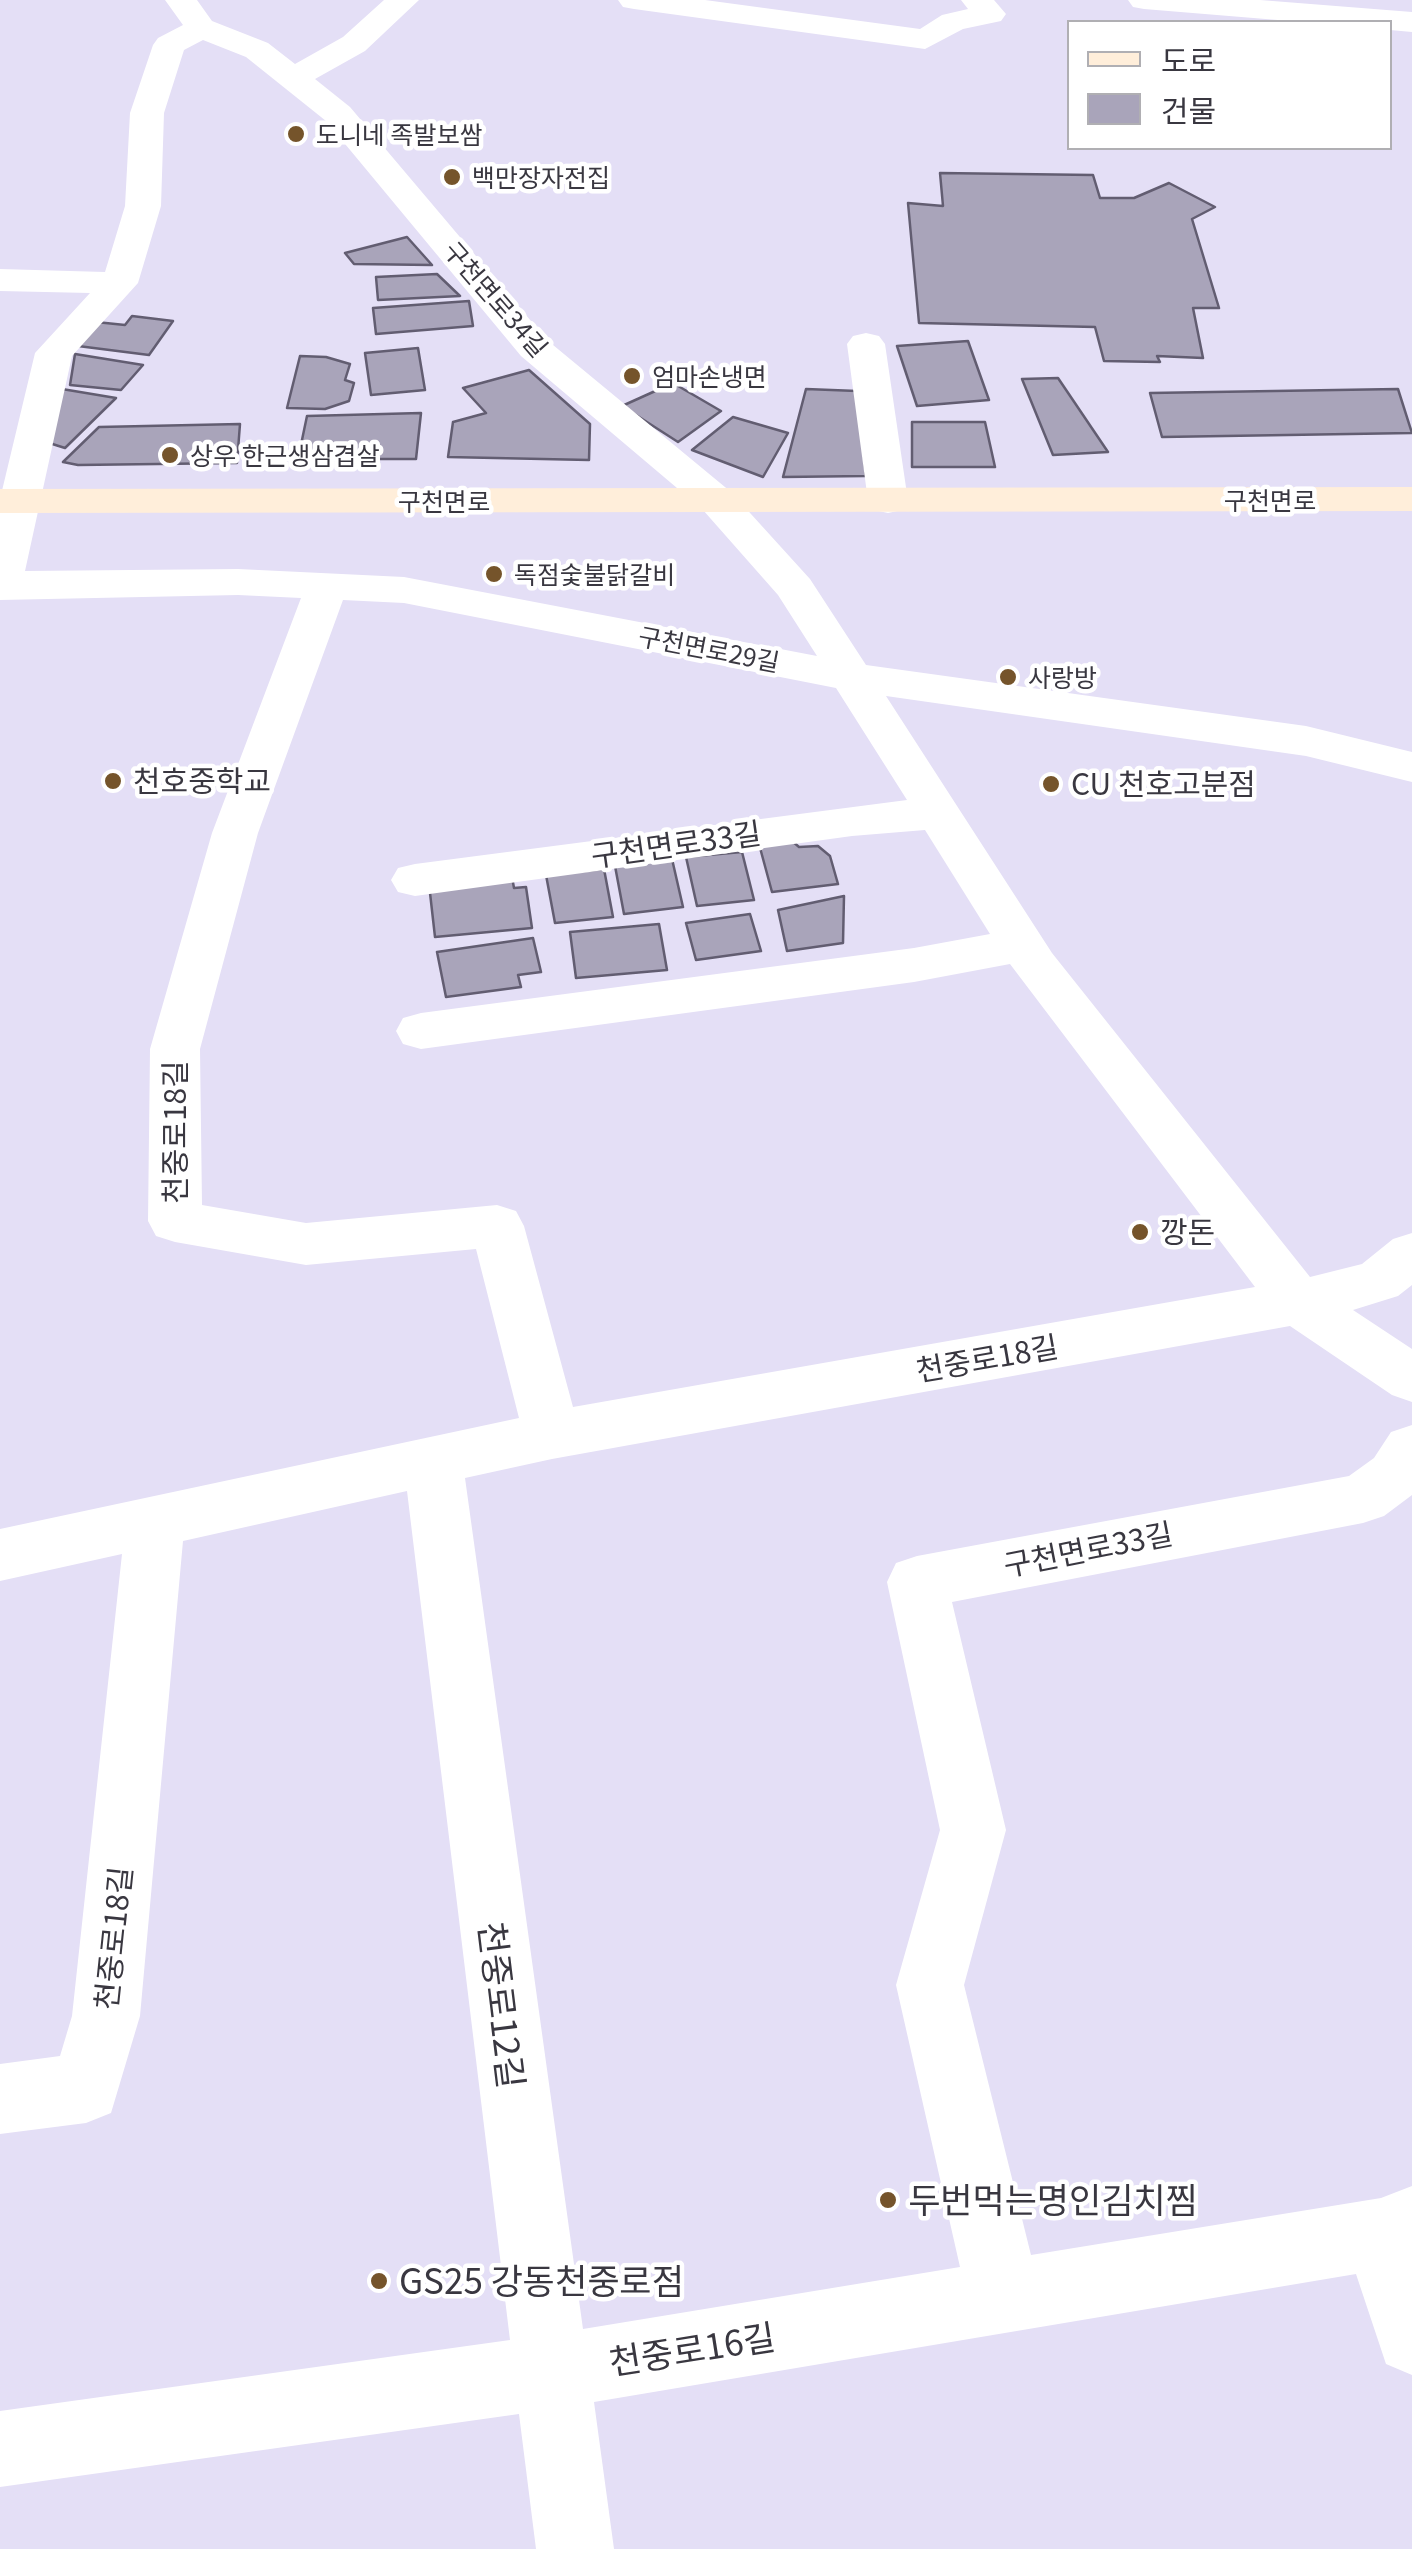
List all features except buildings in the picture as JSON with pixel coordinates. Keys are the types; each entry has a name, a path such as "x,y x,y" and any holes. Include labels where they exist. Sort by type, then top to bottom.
{"main road":[{"name":"구천면로","path":"10,501 1412,499"}],"street":[{"path":"293,78 354,44 402,0"},
{"path":"634,0 924,39 954,22 990,14 977,0"},
{"path":"1144,0 1388,20"},
{"path":"1,586 10,501 54,353 120,283 143,206 147,113 169,46 191,14"},
{"name":"구천면로34길","path":"191,14 258,50 338,114 534,348 717,502"},
{"path":"0,280 120,283"},
{"path":"866,344 888,501"},
{"path":"717,502 794,588 1022,944 1298,1302 1412,1379"},
{"name":"구천면로29길","path":"1,586 238,582 404,590 852,677 1306,741 1412,767"},
{"name":"천중로18길","path":"328,586 235,833 175,1049 175,1221 306,1244 497,1226 552,1435"},
{"name":"구천면로33길","path":"414,880 852,820 938,813"},
{"path":"421,1031 914,966 1022,944"},
{"name":"천중로18길","path":"0,1555 552,1435 1298,1302 1379,1282 1412,1254"},
{"name":"구천면로33길","path":"1004,2297 930,1985 973,1830 917,1582 1362,1498 1395,1475 1412,1449"},
{"name":"천중로12길","path":"433,1461 575,2549"},
{"name":"천중로18길","path":"0,2099 86,2088 106,2016 155,1521"},
{"name":"천중로16길","path":"0,2449 550,2372 1396,2228 1412,2338"}],"place":[{"name":"도니네 족발보쌈","path":"296,134"},
{"name":"백만장자전집","path":"452,177"},
{"name":"엄마손냉면","path":"632,376"},
{"name":"상우 한근생삼겹살","path":"170,455"},
{"name":"독점숯불닭갈비","path":"494,574"},
{"name":"사랑방","path":"1008,677"},
{"name":"천호중학교","path":"113,781"},
{"name":"CU 천호고분점","path":"1051,784"},
{"name":"깡돈","path":"1140,1232"},
{"name":"두번먹는명인김치찜","path":"888,2200"},
{"name":"GS25 강동천중로점","path":"379,2281"}]}
